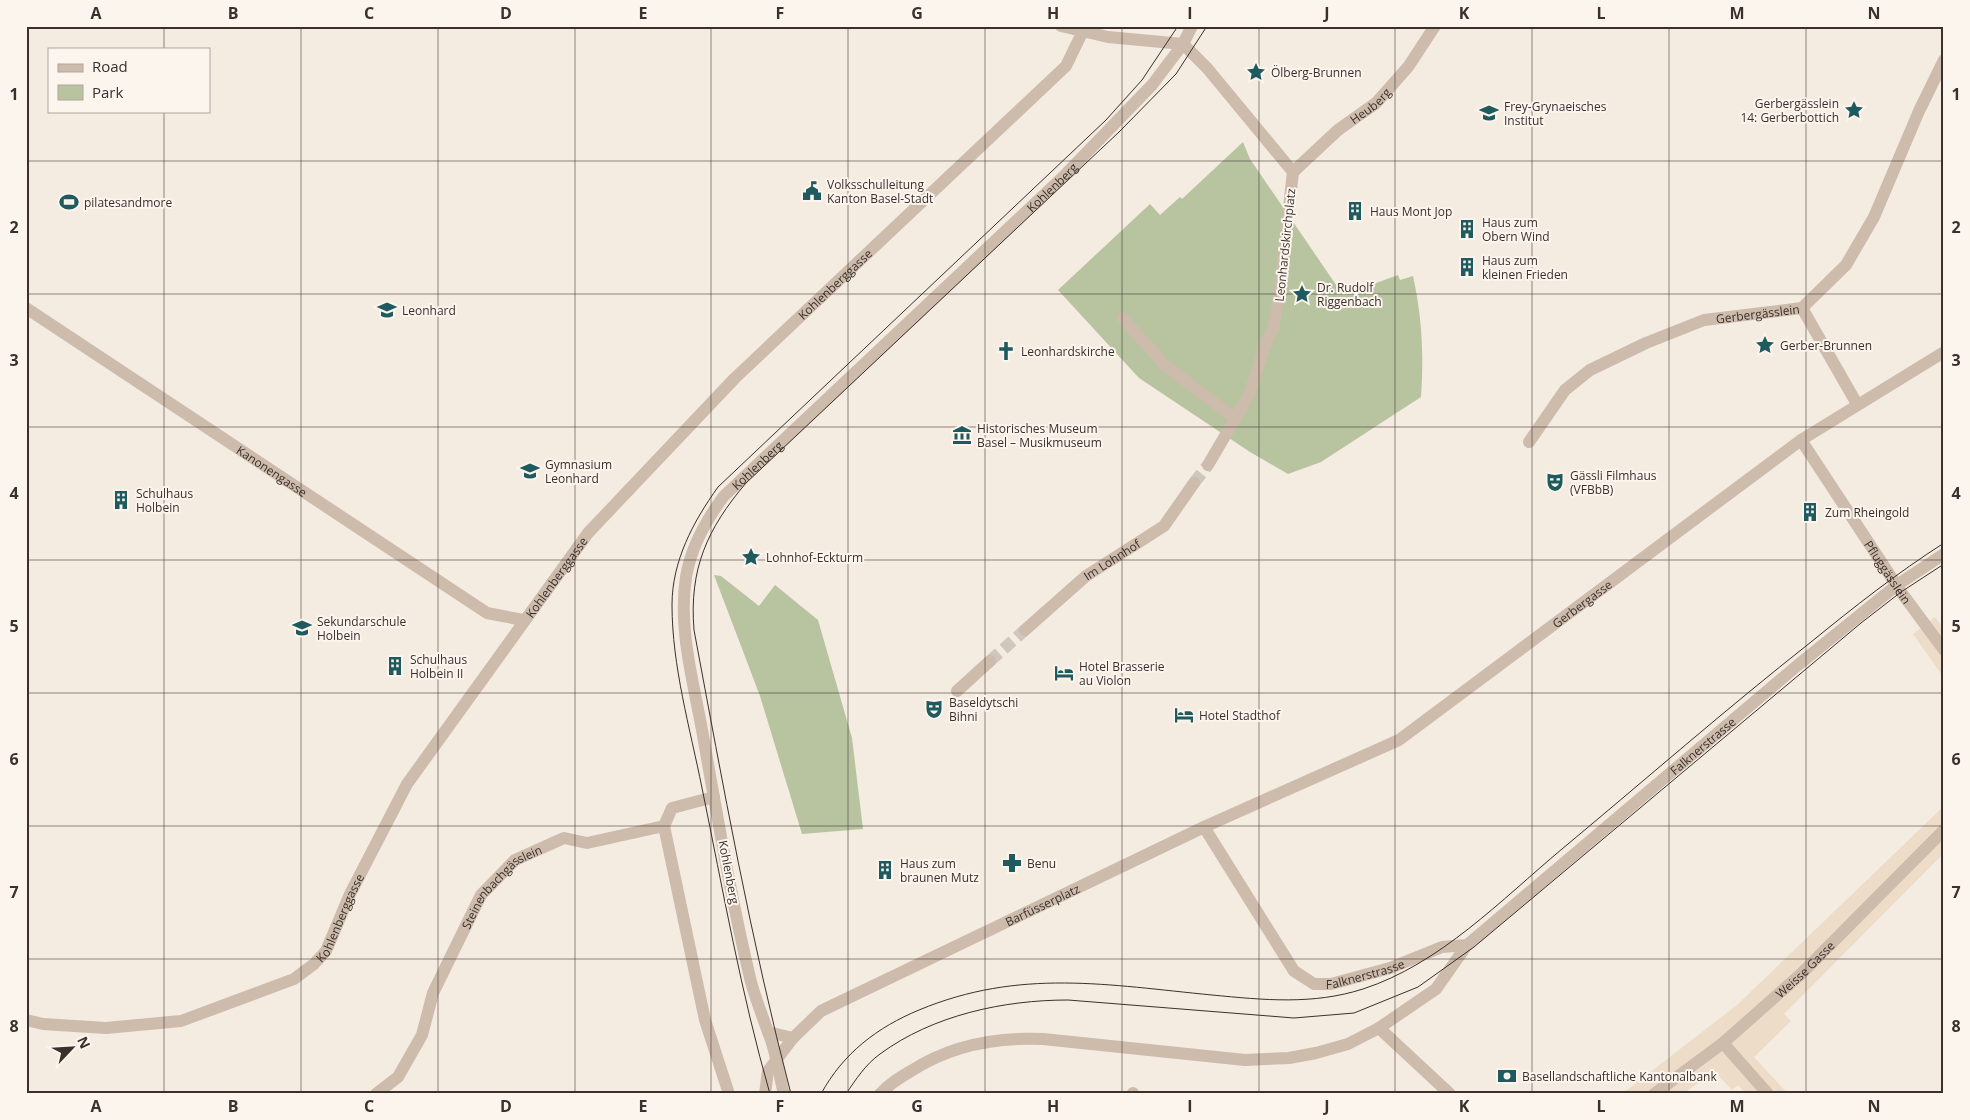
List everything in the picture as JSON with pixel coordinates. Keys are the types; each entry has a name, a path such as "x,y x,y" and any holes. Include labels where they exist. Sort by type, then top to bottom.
{"street":[{"path":"1061,26 1082,32 1183,44"},
{"name":"Kohlenberg","path":"784,1094 768,1032 760,1016 751,980 714,797 684,633 683,603 691,555 709,516 724,496 1065,175 1152,85 1183,44 1192,26"},
{"name":"Heuberg","path":"1293,172 1338,130 1376,103 1408,67 1435,26"},
{"name":"Kohlenberggasse","path":"26,1020 43,1024 106,1028 180,1021 294,978 314,964 326,950 350,894 407,784 523,620 588,533 735,378 1066,66 1082,32"},
{"name":"Leonhardskirchplatz","path":"1183,44 1207,68 1293,172 1280,296 1273,329 1266,343 1249,395 1208,465"},
{"name":"Gerbergässlein","path":"1529,442 1565,390 1590,370 1646,343 1704,320 1802,308 1846,265 1874,217 1919,111 1944,60"},
{"name":"Kanonengasse","path":"26,308 487,614 523,620"},
{"path":"1802,308 1858,404"},
{"path":"1122,318 1166,366 1236,419"},
{"name":"Gerbergasse","path":"1204,828 1399,740 1801,440 1944,352"},
{"name":"Pfluggässlein","path":"1801,440 1897,585 1944,650"},
{"name":"Im Lohnhof","path":"1025,630 1086,576 1164,526 1194,484"},
{"name":"Falknerstrasse","path":"1379,1028 1436,989 1467,945 1897,585 1944,554"},
{"path":"957,691 990,660"},
{"path":"714,797 672,808 664,826 705,1020 729,1094"},
{"name":"Steinenbachgässlein","path":"376,1094 398,1077 422,1035 433,993 481,895 515,860 564,838 586,843 664,826"},
{"name":"Falknerstrasse","path":"1204,828 1294,971 1314,984 1331,984 1390,968 1442,947 1467,945"},
{"name":"Barfüsserplatz","path":"765,1094 768,1071 793,1038 821,1010 1204,828"},
{"name":"Weisse Gasse","path":"1654,1094 1723,1042 1801,974 1944,830"},
{"path":"880,1094 888,1085 925,1062 952,1050 1010,1038 1043,1039 1245,1060 1289,1058 1316,1053 1348,1044 1379,1028 1450,1094"},
{"path":"768,1032 793,1038"},
{"path":"1723,1042 1768,1094"}],"green space":[{"path":"1243,142 1250,159 1343,295 1398,275 1400,280 1413,276 1418,306 1422,351 1421,397 1321,462 1288,474 1250,452 1139,378 1058,290 1150,204 1160,215 1180,197 1182,199"},
{"path":"714,575 721,576 759,606 775,585 818,620 852,738 863,829 802,834 760,696"}],"shaded area":[{"path":"1935,617 1944,629 1944,678 1913,634"},
{"path":"1944,806 1944,853 1784,1014 1791,1021 1754,1057 1788,1094 1746,1094 1738,1085 1732,1090 1715,1072 1682,1094 1622,1094 1737,1005"}],"tunnel":[{"path":"1194,483 1208,465"},
{"path":"990,661 1025,630"}],"tram line":[{"path":"770,1094 741,980 678,674 672,605 673,589 680,558 692,528 718,487 1106,120 1142,80 1178,26"},
{"path":"791,1094 750,921 694,630 693,608 695,588 698,569 704,551 721,517 746,483 1119,132 1176,74 1207,26"},
{"path":"821,1094 830,1079 851,1054 876,1033 889,1025 919,1010 956,997 993,989 1029,984 1100,984 1288,1000 1344,994 1391,978 1418,964 1468,929 1779,667 1909,566 1944,543"},
{"path":"846,1094 870,1062 901,1040 946,1020 994,1007 1019,1003 1068,1000 1294,1018 1354,1013 1418,987 1474,947 1861,623 1901,592 1944,564"}],"place":[{"name":"Ölberg-Brunnen","path":"1256,72"},
{"name":"Gerbergässlein 14: Gerberbottich","path":"1854,110"},
{"name":"Frey-Grynaeisches Institut","path":"1489,113"},
{"name":"Volksschulleitung Kanton Basel-Stadt","path":"812,191"},
{"name":"pilatesandmore","path":"69,202"},
{"name":"Haus Mont Jop","path":"1355,211"},
{"name":"Haus zum Obern Wind","path":"1467,229"},
{"name":"Haus zum kleinen Frieden","path":"1467,267"},
{"name":"Dr. Rudolf Riggenbach","path":"1302,294"},
{"name":"Leonhard","path":"387,310"},
{"name":"Gerber-Brunnen","path":"1765,345"},
{"name":"Leonhardskirche","path":"1006,351"},
{"name":"Historisches Museum Basel – Musikmuseum","path":"962,435"},
{"name":"Gymnasium Leonhard","path":"530,471"},
{"name":"Gässli Filmhaus (VFBbB)","path":"1555,482"},
{"name":"Schulhaus Holbein","path":"121,500"},
{"name":"Zum Rheingold","path":"1810,512"},
{"name":"Lohnhof-Eckturm","path":"751,557"},
{"name":"Sekundarschule Holbein","path":"302,628"},
{"name":"Schulhaus Holbein II","path":"395,666"},
{"name":"Hotel Brasserie au Violon","path":"1064,673"},
{"name":"Baseldytschi Bihni","path":"934,709"},
{"name":"Hotel Stadthof","path":"1184,715"},
{"name":"Benu","path":"1012,863"},
{"name":"Haus zum braunen Mutz","path":"885,870"},
{"name":"Basellandschaftliche Kantonalbank","path":"1507,1076"}]}
